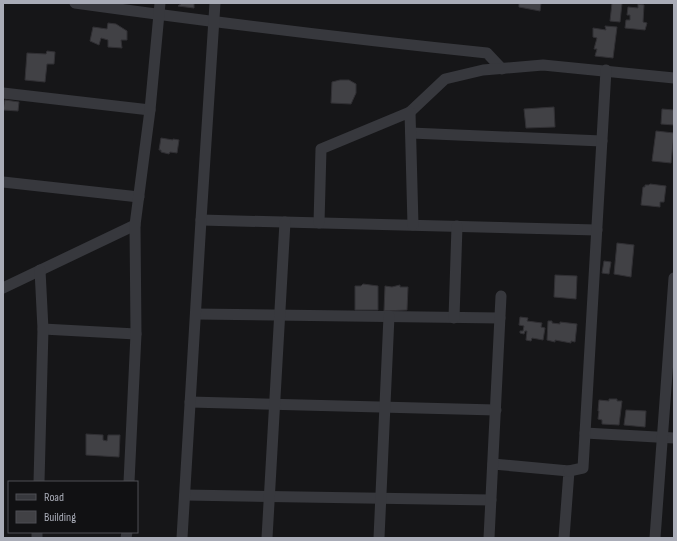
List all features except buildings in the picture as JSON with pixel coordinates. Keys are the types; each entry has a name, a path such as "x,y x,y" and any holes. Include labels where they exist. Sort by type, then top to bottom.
{"street":[{"path":"74,3 487,53 502,69"},
{"path":"129,481 136,334 135,224 150,110 160,3"},
{"path":"182,538 201,220 216,3"},
{"path":"319,223 321,148 410,112 445,79 483,70 543,65 606,70 674,78"},
{"path":"493,464 569,471 583,468 606,70"},
{"path":"3,93 150,110"},
{"path":"410,112 413,225"},
{"path":"411,133 602,141"},
{"path":"3,182 139,197"},
{"path":"201,220 597,230"},
{"path":"267,538 284,222"},
{"path":"3,288 135,224"},
{"path":"454,318 457,226"},
{"path":"38,481 43,329 40,270"},
{"path":"655,538 674,278"},
{"path":"489,538 501,296"},
{"path":"196,314 500,318"},
{"path":"379,538 390,316"},
{"path":"43,329 136,334"},
{"path":"190,402 496,410"},
{"path":"585,433 674,438"},
{"path":"564,538 569,471"},
{"path":"185,495 491,500"}]}
